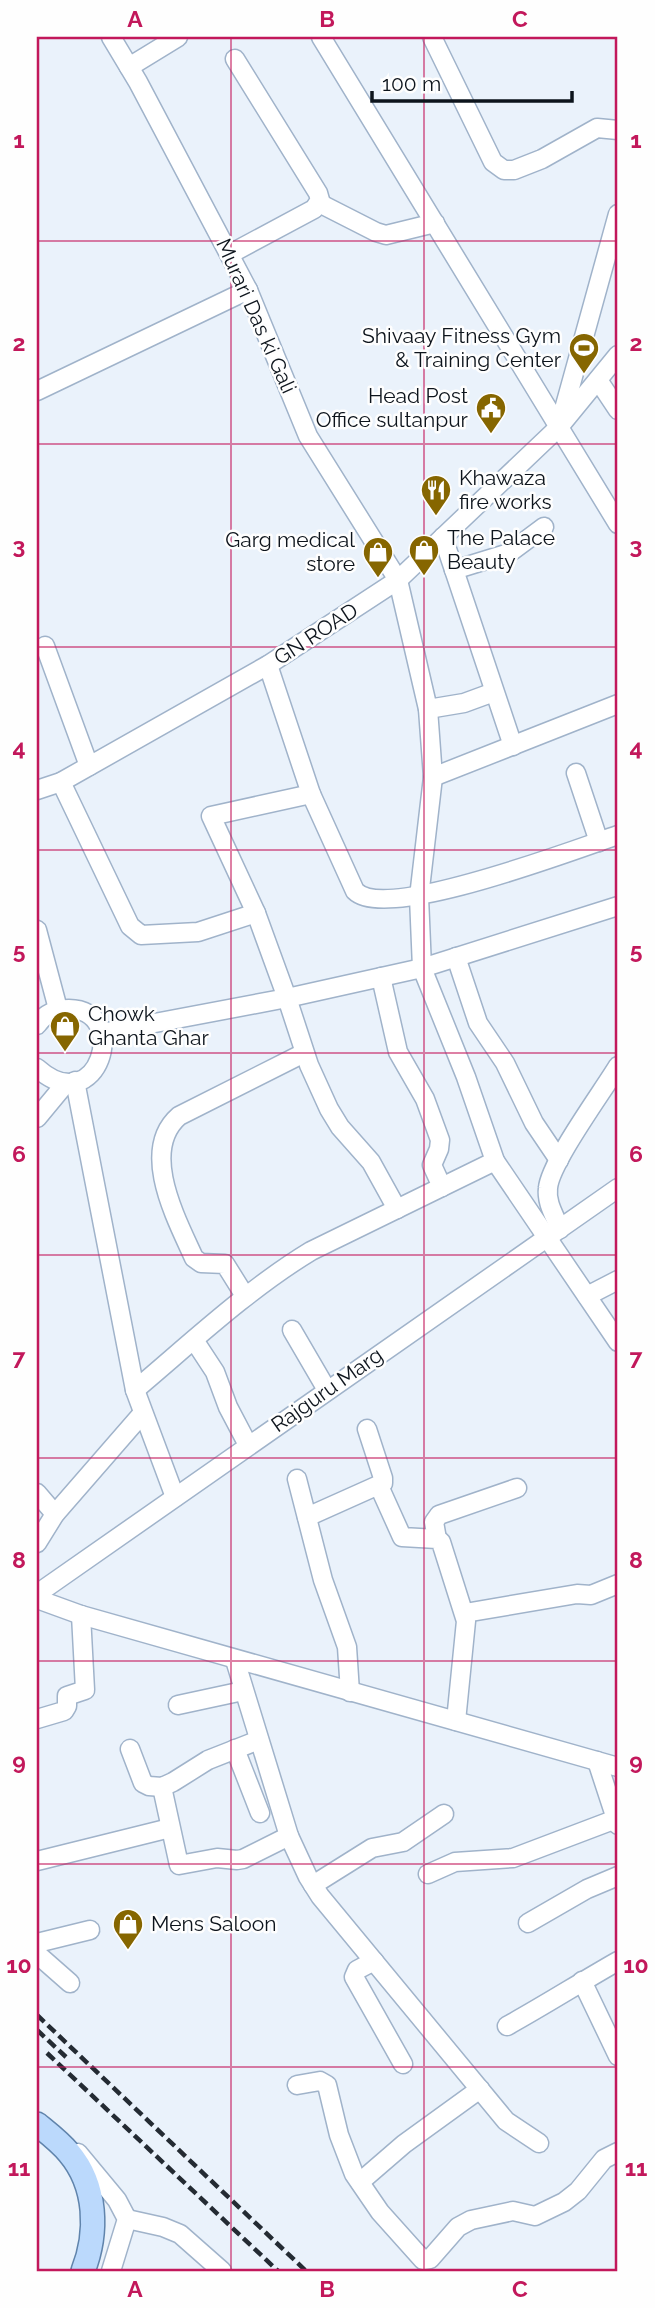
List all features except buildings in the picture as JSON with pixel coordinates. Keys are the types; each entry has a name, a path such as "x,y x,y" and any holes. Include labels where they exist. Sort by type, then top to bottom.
{"main road":[{"path":"37,2124 69,2152 82,2171 90,2196 94,2227 83,2271"}],"street":[{"name":"Murari Das ki Gali","path":"111,37 248,289 308,436 398,580 428,709 433,777 419,897 422,968 466,1077 495,1161 553,1233"},
{"path":"129,67 178,37"},
{"path":"321,37 559,427 610,495 618,524"},
{"path":"432,37 494,162 503,170 514,170 542,159 597,128 618,130"},
{"path":"230,254 314,209 319,202 318,193 235,59"},
{"path":"319,202 386,235 435,223"},
{"path":"559,427 618,214"},
{"path":"37,391 248,289"},
{"name":"GN ROAD","path":"37,790 61,782 268,665 398,580 559,427 607,387 618,355"},
{"path":"607,387 618,410"},
{"path":"454,570 509,553 544,527"},
{"path":"443,537 513,746"},
{"path":"44,646 89,766"},
{"path":"268,665 311,794 359,896 419,897 453,889 618,835"},
{"path":"428,709 464,703 494,692"},
{"path":"433,777 618,704"},
{"path":"576,773 599,842"},
{"path":"61,782 130,926 141,935 198,932 256,913"},
{"path":"311,794 211,816 256,913 304,1053 334,1118 370,1162 397,1209"},
{"path":"102,1033 287,998 422,968 618,906"},
{"path":"37,930 58,1009"},
{"path":"456,957 478,1023 505,1063 539,1132 559,1160"},
{"path":"381,977 398,1052 425,1099 440,1140 432,1165 442,1187"},
{"path":"37,1025 42,1017 58,1009 76,1009 92,1018 102,1033 104,1051 97,1067 84,1079 71,1082 49,1079 37,1068"},
{"path":"245,1296 225,1264 201,1263 194,1258 174,1212 161,1166 163,1143 171,1125 179,1116 304,1053"},
{"path":"618,1066 559,1160 548,1185 553,1233 587,1296 618,1342"},
{"path":"37,1118 71,1082"},
{"path":"71,1082 135,1390 174,1497"},
{"path":"135,1390 245,1296 284,1267 311,1251 495,1161"},
{"name":"Rajguru Marg","path":"37,1597 174,1497 618,1188"},
{"path":"587,1296 618,1280"},
{"path":"292,1330 327,1390"},
{"path":"194,1340 215,1372 228,1407 248,1445"},
{"path":"37,1544 55,1514 142,1414"},
{"path":"307,1517 379,1486 383,1478 367,1429"},
{"path":"297,1479 323,1580 347,1647 350,1692"},
{"path":"379,1486 402,1537 437,1539"},
{"path":"456,1721 465,1641 465,1613 442,1545 437,1539 434,1522 439,1516 517,1488"},
{"path":"37,1493 55,1514"},
{"path":"465,1613 578,1594 591,1595 618,1584"},
{"path":"37,1597 80,1615 618,1767"},
{"path":"37,1719 64,1711 67,1696 85,1690 80,1615"},
{"path":"235,1660 289,1836 313,1885 506,2121 538,2143"},
{"path":"178,1705 243,1691"},
{"path":"130,1749 143,1783 162,1787 173,1783 200,1764 259,1740"},
{"path":"235,1749 261,1813"},
{"path":"428,1874 455,1862 513,1858 617,1822 597,1760"},
{"path":"162,1787 177,1863 182,1866 217,1858 243,1859 289,1836"},
{"path":"313,1885 372,1848 402,1842 444,1815"},
{"path":"37,1861 170,1828"},
{"path":"528,1923 587,1889 618,1876"},
{"path":"37,1943 90,1930"},
{"path":"37,1954 70,1983"},
{"path":"374,1961 357,1970 354,1977 404,2064"},
{"path":"507,2026 560,1998 582,1981 618,1961"},
{"path":"582,1981 618,2056"},
{"path":"297,2085 320,2081 327,2085 339,2135 359,2182 387,2220 420,2258 426,2260 458,2227 471,2220 513,2211 535,2216 564,2202 578,2191 604,2159 618,2152"},
{"path":"359,2182 413,2137 480,2089"},
{"path":"37,2111 104,2183 127,2219 163,2227 180,2234 222,2271"},
{"path":"111,2271 127,2219"}],"railway":[{"path":"37,2015 306,2271"},
{"path":"37,2030 66,2057"},
{"path":"47,2053 278,2271"}],"place":[{"name":"Shivaay Fitness Gym & Training Center","path":"584,375"},
{"name":"Head Post Office sultanpur","path":"491,435"},
{"name":"Khawaza fire works","path":"436,517"},
{"name":"The Palace Beauty","path":"424,577"},
{"name":"Garg medical store","path":"378,579"},
{"name":"Chowk Ghanta Ghar","path":"65,1053"},
{"name":"Mens Saloon","path":"128,1951"}]}
